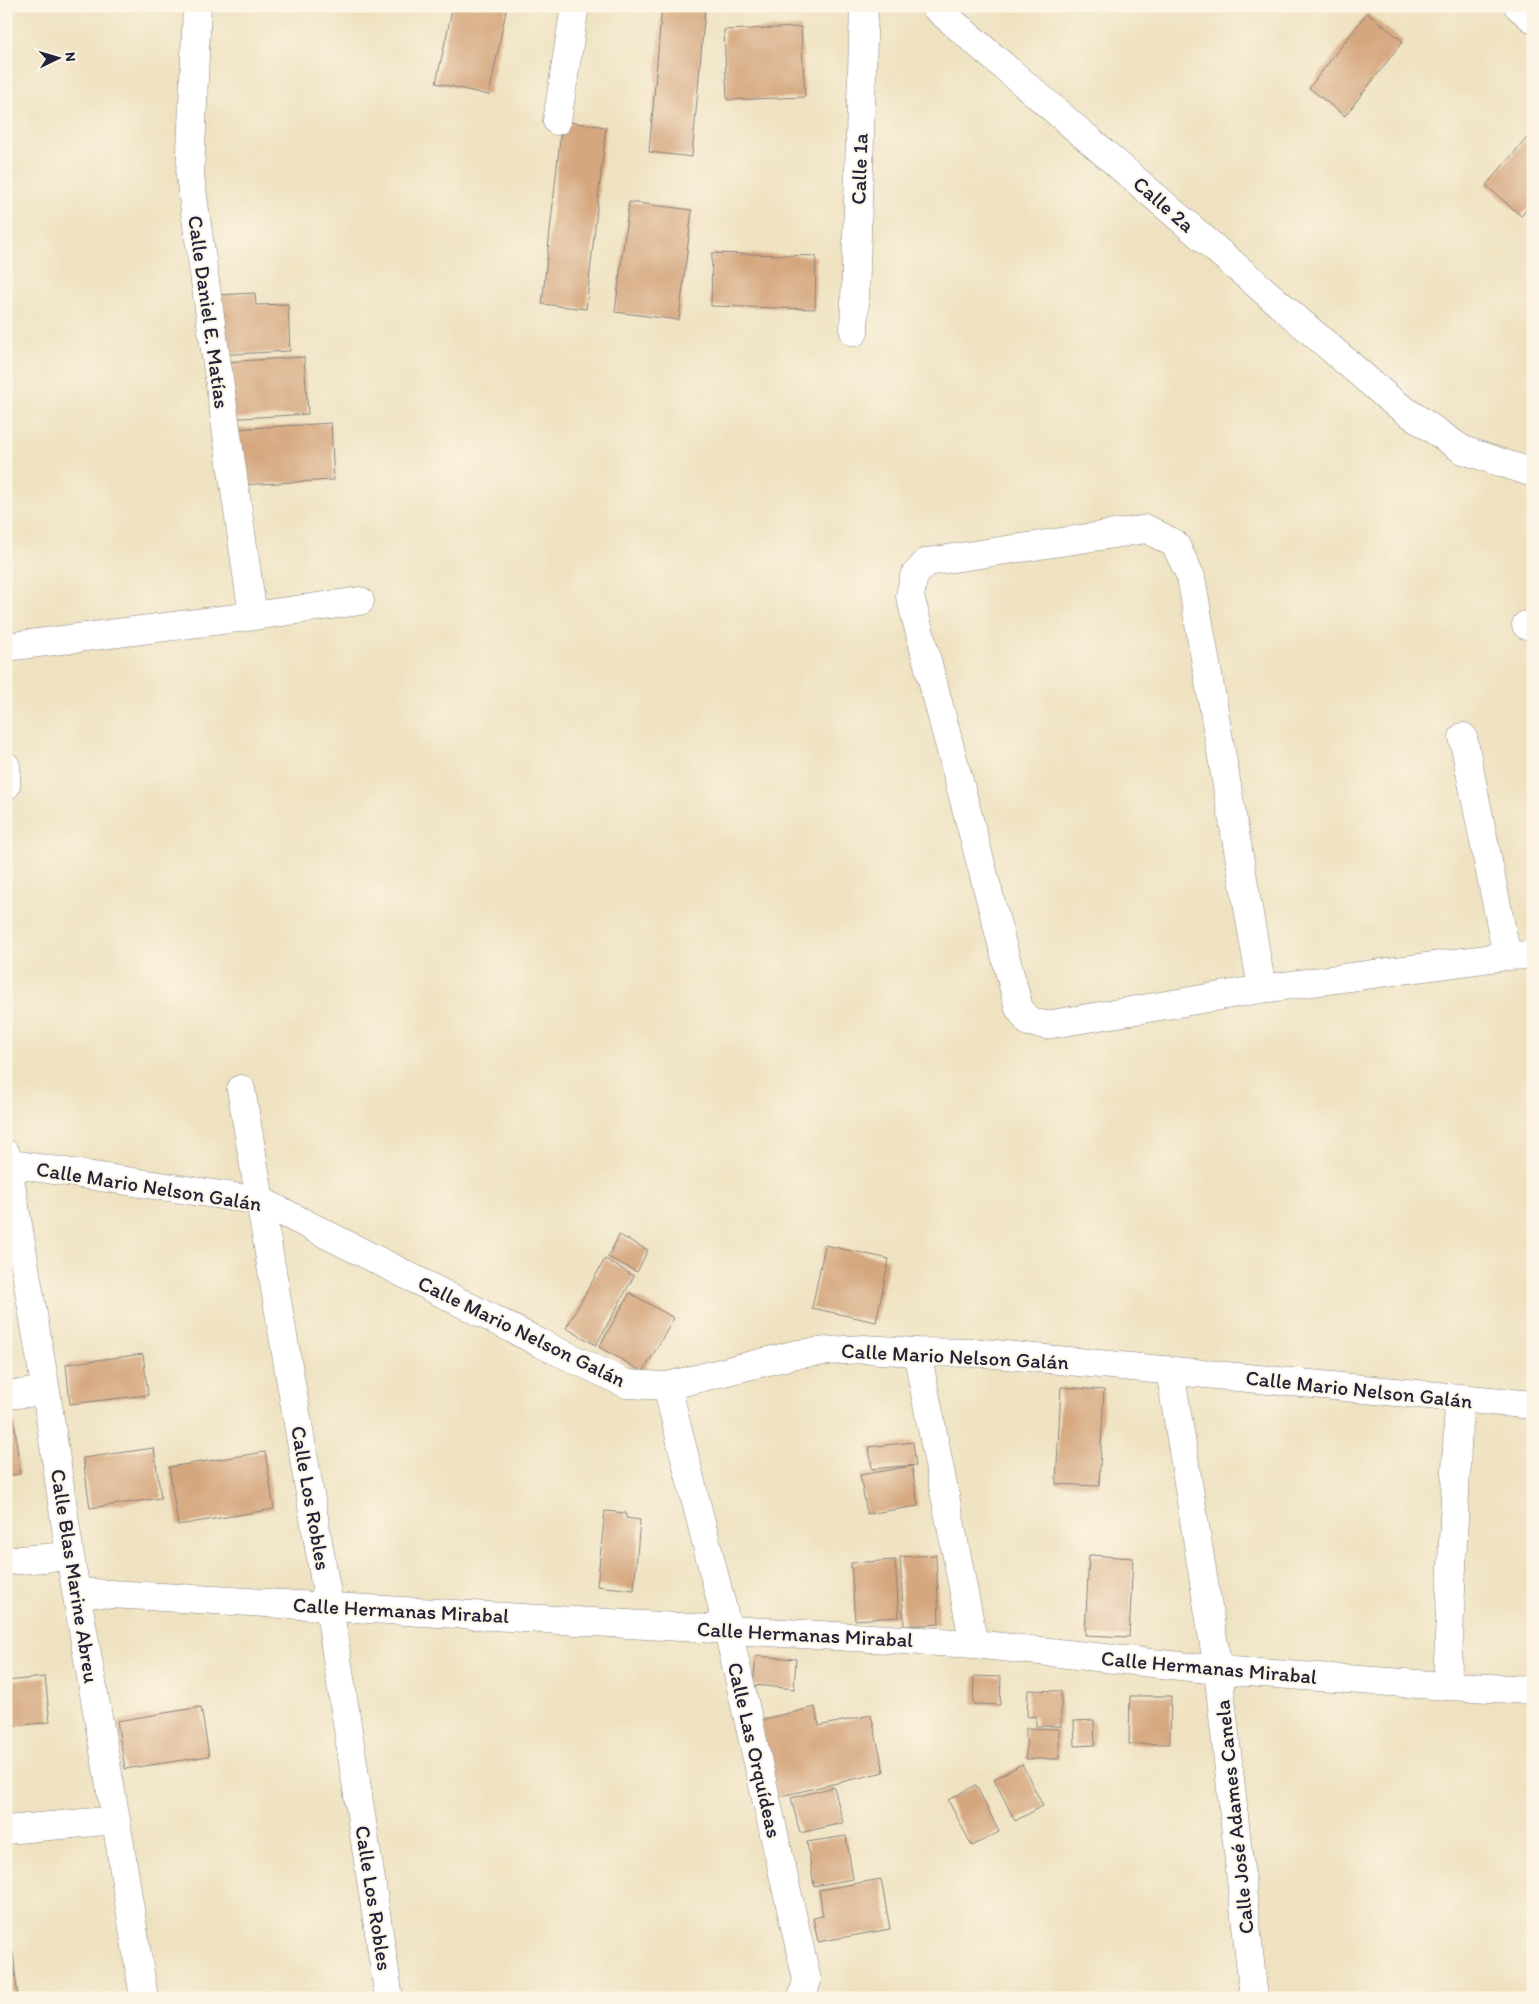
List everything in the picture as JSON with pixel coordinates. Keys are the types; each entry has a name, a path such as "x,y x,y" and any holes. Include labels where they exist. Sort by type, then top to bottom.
{"street":[{"name":"Calle Daniel E. Matías","path":"197,6 190,176 253,616"},
{"path":"557,121 575,6"},
{"name":"Calle 1a","path":"854,332 864,6"},
{"name":"Calle 2a","path":"934,6 1393,402 1463,450 1533,473"},
{"path":"1518,6 1533,19"},
{"path":"1262,989 1191,576 1175,544 1147,529 927,562 914,576 910,596 1019,1008 1029,1022 1046,1025 1262,989 1520,955 1463,737"},
{"path":"6,647 360,601"},
{"name":"Calle Los Robles","path":"241,1089 329,1606 389,1998"},
{"name":"Calle Mario Nelson Galán","path":"7,1160 261,1201 627,1384 667,1386 796,1354 864,1349 984,1353 1533,1405"},
{"name":"Calle Blas Marine Abreu","path":"7,1160 46,1391 70,1556 116,1820 144,1998"},
{"path":"917,1352 974,1644"},
{"name":"Calle José Adames Canela","path":"1170,1370 1218,1670 1254,1998"},
{"name":"Calle Las Orquídeas","path":"667,1386 728,1630 807,1980 802,1998"},
{"path":"6,1395 46,1391"},
{"path":"1447,1686 1459,1399"},
{"path":"6,1561 70,1556"},
{"name":"Calle Hermanas Mirabal","path":"76,1592 974,1644 1218,1670 1533,1690"},
{"path":"6,1830 116,1820"}],"building":[{"path":"453,6 507,6 489,95 436,83"},
{"path":"662,6 705,8 692,157 649,152"},
{"path":"1367,13 1403,41 1345,116 1309,88"},
{"path":"801,27 805,97 727,100 724,30"},
{"path":"562,121 606,127 586,309 542,304"},
{"path":"1533,131 1533,203 1521,216 1486,185"},
{"path":"629,202 692,210 679,320 615,312"},
{"path":"712,253 816,256 815,309 711,306"},
{"path":"255,293 256,305 288,304 290,351 218,355 215,295"},
{"path":"304,357 308,414 226,419 223,362"},
{"path":"331,423 334,480 239,485 236,429"},
{"path":"619,1235 648,1250 637,1272 608,1257"},
{"path":"825,1245 889,1259 876,1322 812,1308"},
{"path":"605,1259 634,1276 596,1345 566,1328"},
{"path":"630,1293 674,1318 643,1372 599,1347"},
{"path":"143,1354 148,1395 70,1404 66,1364"},
{"path":"1061,1387 1104,1390 1099,1486 1056,1484"},
{"path":"6,1419 14,1419 20,1474 6,1476"},
{"path":"913,1442 916,1465 872,1469 869,1447"},
{"path":"154,1448 161,1498 90,1508 83,1458"},
{"path":"265,1452 274,1509 178,1525 169,1467"},
{"path":"912,1466 918,1506 867,1514 860,1475"},
{"path":"605,1511 626,1513 626,1518 640,1520 634,1590 597,1586"},
{"path":"936,1555 939,1624 904,1626 900,1557"},
{"path":"1089,1555 1133,1558 1129,1637 1085,1635"},
{"path":"895,1560 899,1617 855,1620 851,1563"},
{"path":"756,1656 796,1659 794,1689 753,1685"},
{"path":"974,1676 1001,1677 1000,1705 973,1704"},
{"path":"45,1677 50,1722 6,1727 6,1681"},
{"path":"1028,1690 1061,1691 1061,1726 1036,1726 1036,1716 1027,1717"},
{"path":"1130,1696 1171,1696 1170,1744 1129,1744"},
{"path":"201,1707 209,1756 125,1769 117,1721"},
{"path":"815,1707 819,1726 871,1715 884,1772 777,1797 760,1720"},
{"path":"1094,1720 1095,1745 1075,1746 1074,1721"},
{"path":"1026,1728 1059,1729 1059,1759 1026,1759"},
{"path":"1022,1764 1043,1806 1015,1821 994,1779"},
{"path":"976,1785 999,1832 972,1846 948,1800"},
{"path":"834,1787 843,1823 800,1833 791,1798"},
{"path":"846,1836 853,1879 814,1886 807,1842"},
{"path":"881,1879 890,1929 818,1942 813,1918 823,1916 819,1890"},
{"path":"13,1952 18,1998 6,1998 6,1953"}]}
